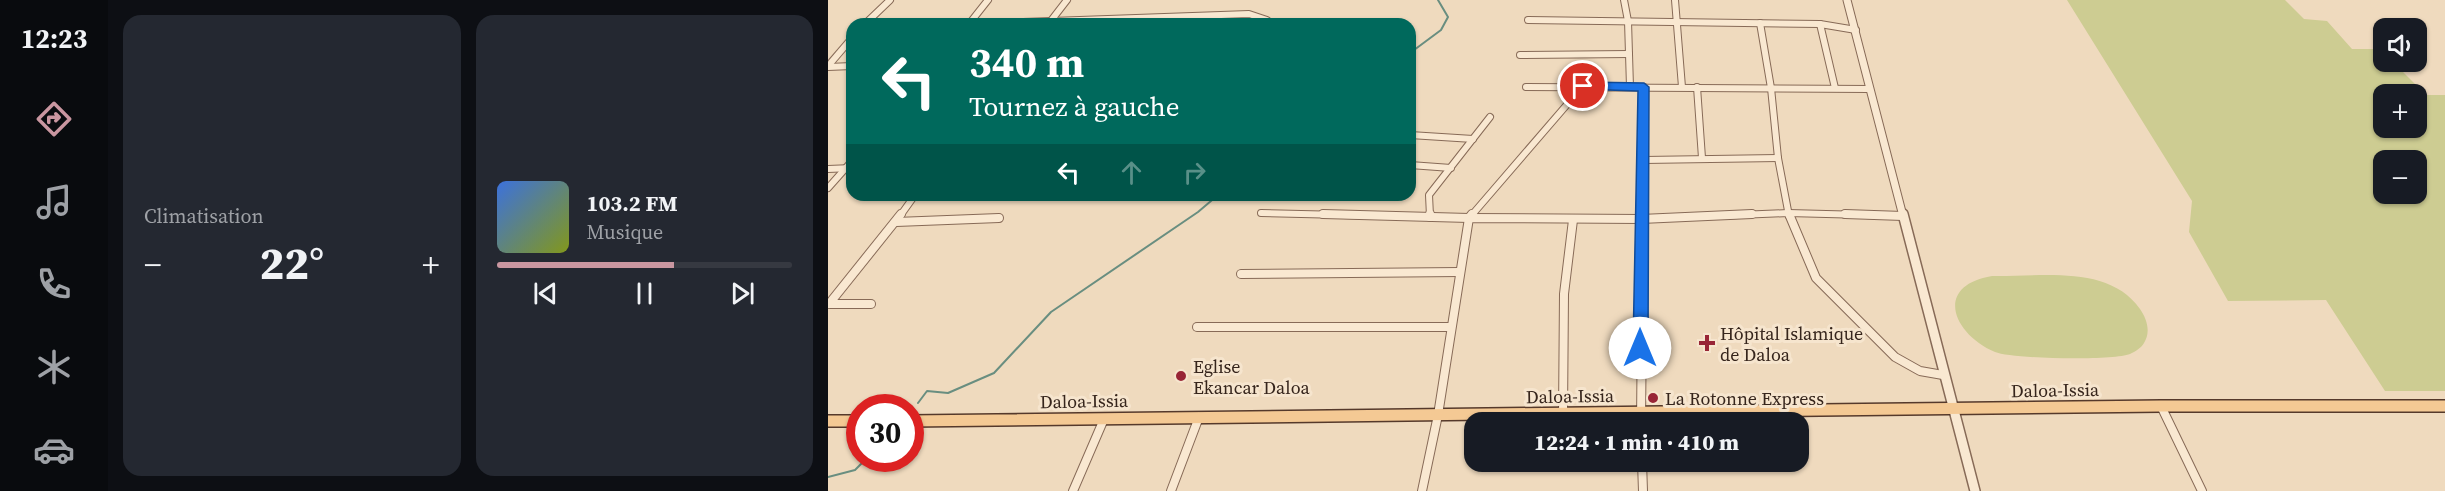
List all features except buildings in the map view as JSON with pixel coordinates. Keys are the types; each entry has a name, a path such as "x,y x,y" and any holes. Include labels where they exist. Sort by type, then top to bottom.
{"main road":[{"name":"Daloa-Issia","path":"1809,413 2161,406 2445,406"},
{"name":"Daloa-Issia","path":"924,420 1464,415"},
{"path":"828,421 846,421"}],"street":[{"path":"871,18 890,0"},
{"path":"974,18 988,0"},
{"path":"1053,18 1067,0"},
{"path":"1624,0 1628,21 1630,87"},
{"path":"1675,0 1682,87"},
{"path":"1847,0 1943,375 1956,409 1975,491"},
{"path":"1160,18 1249,14 1261,18"},
{"path":"1528,20 1820,24 1856,30"},
{"path":"1761,23 1771,88 1778,158 1788,213 1816,278 1895,357 1920,371 1943,375"},
{"path":"1820,24 1835,88"},
{"path":"828,66 846,45"},
{"path":"1520,55 1629,54"},
{"path":"828,66 846,66"},
{"path":"1422,491 1438,415 1468,218 1583,86"},
{"path":"1526,87 1870,89"},
{"path":"1640,412 1644,87"},
{"path":"1697,87 1702,158"},
{"path":"1430,217 1429,195 1490,117"},
{"path":"1416,135 1473,139"},
{"path":"1644,160 1778,158"},
{"path":"1416,165 1451,168"},
{"path":"828,188 846,167"},
{"path":"828,169 844,169"},
{"path":"828,304 911,201"},
{"path":"1261,213 1573,220 1788,213 1903,216"},
{"path":"896,222 999,218"},
{"path":"1563,412 1564,294 1573,220"},
{"path":"1241,274 1460,272"},
{"path":"828,304 872,304"},
{"path":"1197,327 1451,327"},
{"path":"2161,406 2202,491"},
{"path":"1171,491 1199,417"},
{"path":"1073,491 1104,419"},
{"path":"1642,472 1643,491"}],"shaded area":[{"path":"2067,0 2285,0 2304,19 2327,21 2352,49 2373,49 2373,72 2403,72 2415,84 2373,84 2373,138 2427,138 2427,95 2445,95 2445,391 2385,391 2326,300 2228,301 2189,232 2192,201"},
{"path":"1992,276 2072,276 2111,285 2127,295 2140,309 2147,326 2146,339 2140,348 2130,354 2104,358 2040,358 1995,352 1980,344 1969,334 1960,323 1956,311 1956,300 1962,290 1973,281"}],"waterway":[{"path":"1416,49 1441,30 1448,17 1438,0"},
{"path":"924,395 927,391 948,393 994,373 1051,312 1211,201"},
{"path":"828,477 847,472"}],"place":[{"name":"Hôpital Islamique de Daloa","path":"1707,343"},
{"name":"Eglise Ekancar Daloa","path":"1181,376"},
{"name":"La Rotonne Express","path":"1653,398"}],"route":[{"path":"1583,86 1644,87 1640,348"}]}
